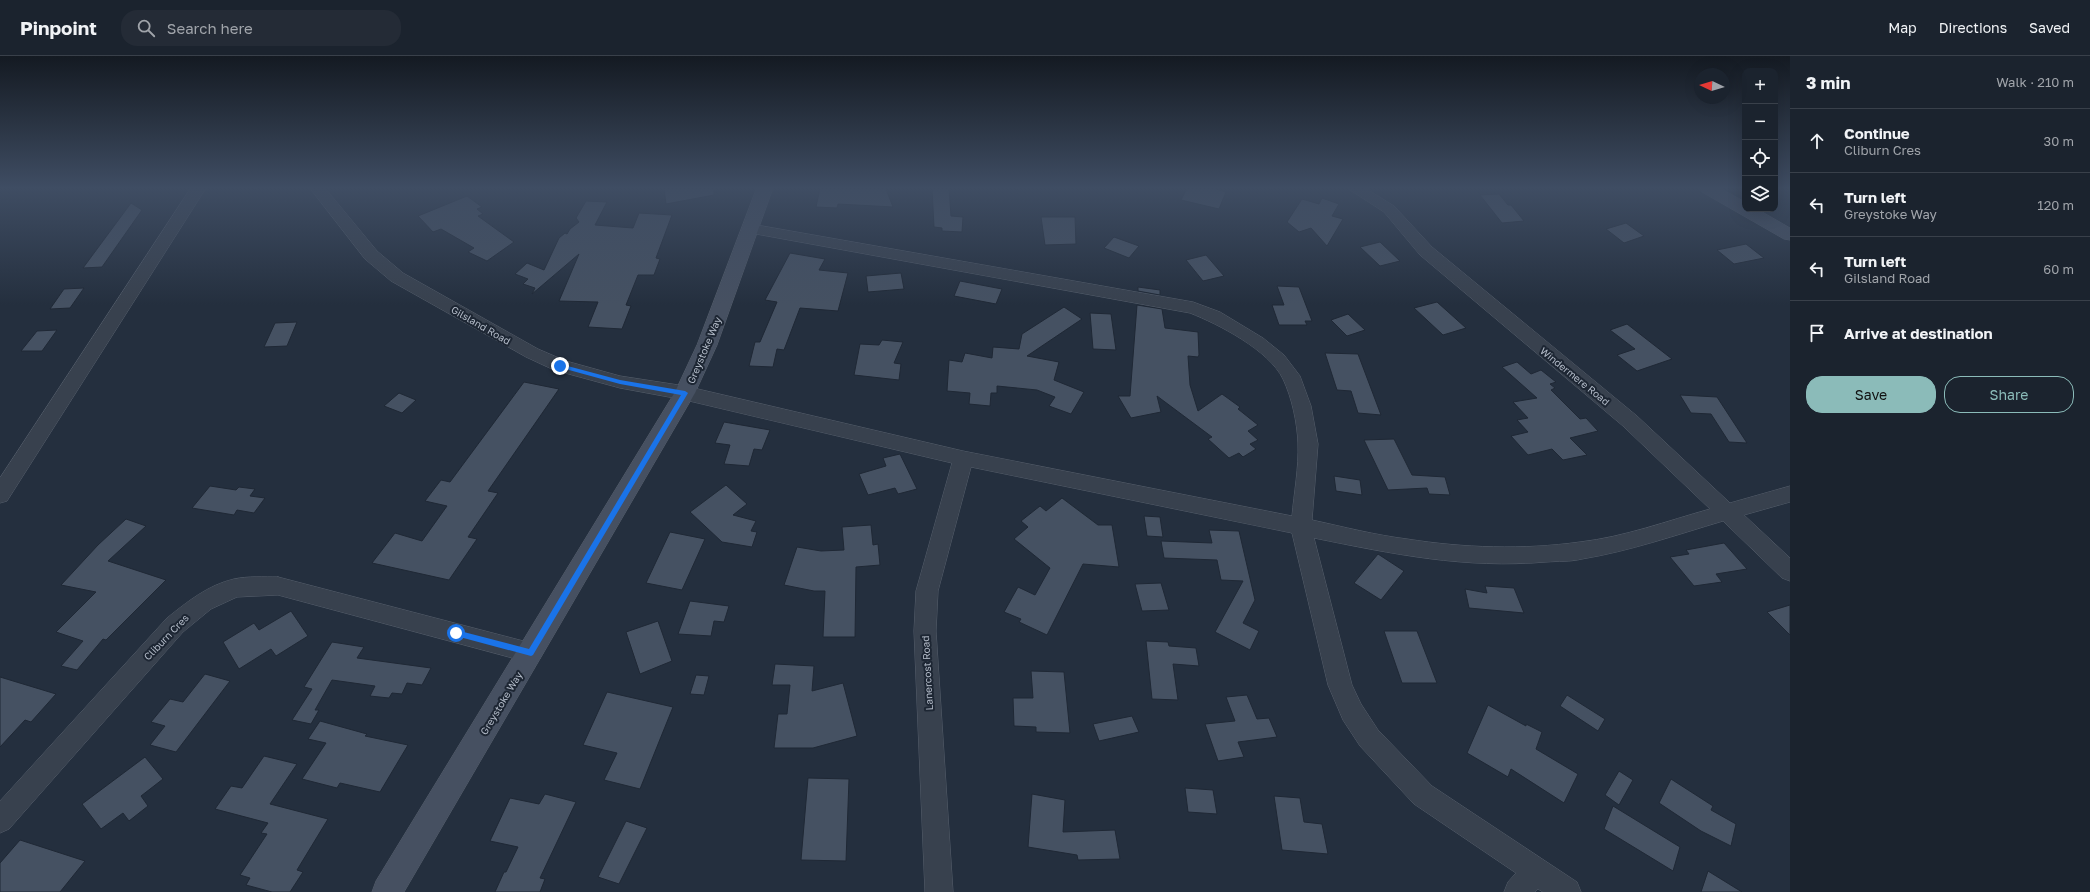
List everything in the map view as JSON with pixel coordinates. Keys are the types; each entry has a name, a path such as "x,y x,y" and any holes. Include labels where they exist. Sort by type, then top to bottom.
{"street":[{"path":"0,495 174,227"},
{"name":"Gilsland Road","path":"350,227 371,255 397,277 532,353 560,366 620,382 685,393 963,458 1407,548 1462,554 1514,556 1581,551 1625,541 1790,494"},
{"name":"Windermere Road","path":"1405,227 1426,250 1630,421 1790,572"},
{"path":"1778,227 1790,234"},
{"path":"751,229 995,274 1193,308 1214,316 1257,342 1278,359 1291,376 1302,406 1308,444 1301,527 1340,685 1352,712 1369,738 1389,761 1423,795 1567,892"},
{"name":"Greystoke Way","path":"387,892 685,393 707,345 751,229"},
{"name":"Lanercost Road","path":"939,892 925,631 927,591 963,458"},
{"name":"Cliburn Cres","path":"0,820 175,625 203,602 235,588 278,586 531,653"},
{"path":"1518,892 1535,871"}],"building":[{"path":"113,227 130,227 102,267 83,268"},
{"path":"428,227 493,227 514,242 487,261 468,252 474,248 441,229 433,232"},
{"path":"573,227 668,227 656,258 660,259 654,275 638,275 626,305 631,306 622,329 588,327 598,302 559,301 579,254 532,294 535,288 523,284 528,279 515,274 527,263 544,270 559,238 565,233 567,234"},
{"path":"934,227 962,227 962,232 942,231 942,228"},
{"path":"1042,227 1075,227 1076,244 1045,245"},
{"path":"1293,227 1338,227 1327,246 1311,228 1299,232"},
{"path":"1613,227 1632,227 1644,236 1624,243 1606,229"},
{"path":"1114,237 1139,246 1129,258 1104,248"},
{"path":"1380,242 1400,261 1380,266 1360,247"},
{"path":"1746,244 1764,258 1734,264 1717,250"},
{"path":"790,253 825,259 819,270 848,273 838,311 800,308 784,350 777,349 773,367 749,366 755,342 760,342 777,302 765,300"},
{"path":"1206,255 1224,276 1203,281 1186,260"},
{"path":"901,273 904,289 868,292 866,276"},
{"path":"960,281 1002,289 996,304 954,296"},
{"path":"1277,286 1299,287 1312,321 1305,321 1307,325 1279,325 1272,305 1284,305"},
{"path":"1138,287 1160,290 1160,295 1138,291"},
{"path":"84,288 70,308 50,309 64,289"},
{"path":"1437,302 1466,328 1443,335 1414,308"},
{"path":"1137,305 1162,309 1165,328 1198,332 1199,355 1198,357 1188,356 1190,385 1198,411 1222,394 1240,407 1238,409 1258,425 1248,431 1258,440 1250,444 1256,449 1243,457 1239,453 1229,458 1208,439 1212,437 1157,396 1161,412 1131,418 1118,396 1130,396"},
{"path":"1064,307 1082,319 1027,356 1059,362 1054,380 1084,392 1071,414 1049,406 1055,397 1037,390 997,386 997,393 991,393 990,406 969,404 970,393 947,391 949,360 962,362 965,353 992,358 993,347 1019,349 1022,334"},
{"path":"1090,313 1111,314 1116,350 1093,349"},
{"path":"1348,314 1365,330 1347,336 1331,320"},
{"path":"297,322 287,346 264,347 275,323"},
{"path":"1627,324 1672,359 1637,371 1617,355 1635,349 1610,330"},
{"path":"57,330 42,351 21,351 37,331"},
{"path":"882,340 903,342 894,363 901,364 899,380 854,375 860,344 879,345"},
{"path":"1325,353 1358,354 1381,415 1358,413 1351,391 1337,390"},
{"path":"1517,362 1531,374 1541,370 1556,382 1550,384 1555,388 1551,390 1580,419 1586,418 1598,431 1570,438 1587,455 1563,460 1552,449 1528,455 1511,436 1528,432 1517,420 1528,418 1513,402 1537,398 1502,367"},
{"path":"524,382 559,389 488,491 498,493 468,537 477,539 449,580 372,563 395,533 422,541 447,506 425,501 441,480 450,482"},
{"path":"399,393 416,400 402,413 384,406"},
{"path":"1680,395 1717,397 1747,443 1729,442 1711,414 1691,413"},
{"path":"724,422 770,430 762,450 754,449 749,466 724,464 730,445 715,443"},
{"path":"1394,439 1412,475 1445,477 1450,495 1429,494 1427,488 1388,490 1364,440"},
{"path":"900,454 917,489 898,494 895,488 868,495 859,474 886,466 883,458"},
{"path":"1334,476 1360,480 1362,495 1336,491"},
{"path":"726,485 747,504 733,515 756,521 751,531 757,532 752,547 722,542 690,512"},
{"path":"210,486 236,490 239,487 255,489 250,496 265,498 254,513 237,510 234,515 192,508"},
{"path":"1062,498 1098,525 1112,525 1119,567 1083,564 1047,635 1019,622 1021,619 1004,612 1018,587 1035,595 1050,568 1014,539 1028,527 1021,521 1040,506 1046,511"},
{"path":"1144,516 1160,517 1163,537 1147,536"},
{"path":"126,519 146,526 108,561 166,580 106,640 103,639 77,670 61,666 83,641 56,632 96,592 61,585 98,545"},
{"path":"871,525 873,545 878,544 880,565 856,567 855,637 823,637 825,591 814,591 784,585 797,547 821,551 844,550 842,527"},
{"path":"1209,530 1239,531 1255,600 1243,623 1259,631 1250,650 1215,632 1243,581 1221,580 1217,560 1164,558 1161,541 1212,543"},
{"path":"670,532 705,539 682,590 646,583"},
{"path":"1724,543 1747,569 1716,574 1722,582 1694,586 1670,557 1689,554 1686,550"},
{"path":"1378,554 1404,571 1381,600 1354,583"},
{"path":"1161,583 1169,610 1142,611 1135,584"},
{"path":"1485,586 1514,588 1524,613 1469,608 1465,589 1487,593"},
{"path":"690,601 729,606 724,622 714,621 711,636 678,634"},
{"path":"1790,605 1790,635 1767,612"},
{"path":"291,611 308,636 276,656 271,649 239,669 223,642 254,623 259,630"},
{"path":"658,621 672,661 640,674 626,632"},
{"path":"1384,631 1417,631 1437,683 1402,683"},
{"path":"1146,641 1168,642 1169,646 1196,648 1199,666 1173,664 1178,700 1152,699"},
{"path":"332,642 364,647 357,658 431,668 422,685 407,683 402,694 392,693 389,698 370,696 375,686 332,680 315,710 319,710 311,724 292,720 312,689 304,687"},
{"path":"775,664 814,666 812,691 843,683 857,736 813,748 774,748 778,714 787,714 790,685 772,685"},
{"path":"1031,671 1064,672 1070,733 1036,732 1036,727 1014,726 1013,698 1033,698"},
{"path":"205,674 230,681 176,752 150,745 165,726 151,722 170,699 183,702"},
{"path":"696,675 709,676 704,695 690,694"},
{"path":"0,677 56,694 31,722 25,720 0,747"},
{"path":"607,692 673,707 640,789 604,780 617,753 583,745"},
{"path":"1247,695 1257,719 1269,718 1277,737 1238,742 1244,757 1218,761 1205,724 1235,721 1226,697"},
{"path":"1567,695 1605,719 1598,731 1560,706"},
{"path":"1488,705 1526,726 1526,724 1542,732 1536,749 1578,774 1564,803 1511,769 1508,777 1467,753"},
{"path":"1132,716 1139,732 1099,741 1093,724"},
{"path":"320,721 367,734 365,736 408,745 380,792 340,783 337,788 302,779 326,743 308,739"},
{"path":"264,756 297,764 270,804 328,819 297,870 303,872 290,892 272,892 246,885 250,878 240,875 267,834 261,833 268,823 215,809 231,786 242,788"},
{"path":"145,757 163,779 141,796 148,806 129,821 123,813 101,829 82,804"},
{"path":"1619,771 1633,780 1619,805 1605,795"},
{"path":"808,778 849,779 846,861 801,860"},
{"path":"1671,779 1713,806 1711,810 1736,824 1731,846 1701,831 1659,803"},
{"path":"1185,788 1213,790 1217,814 1188,812"},
{"path":"545,794 576,802 540,878 545,879 540,892 495,892 518,847 490,841 510,798 539,804"},
{"path":"1032,794 1065,800 1063,832 1115,830 1120,859 1078,860 1077,855 1028,847"},
{"path":"1274,796 1300,798 1304,822 1322,824 1328,854 1282,850"},
{"path":"1613,806 1680,847 1673,871 1604,829"},
{"path":"626,821 647,828 619,884 598,877"},
{"path":"20,840 85,861 60,892 0,892 0,863"},
{"path":"1708,871 1742,892 1701,892"}],"route":[{"path":"456,633 531,653 685,393 620,382 560,366"}]}
